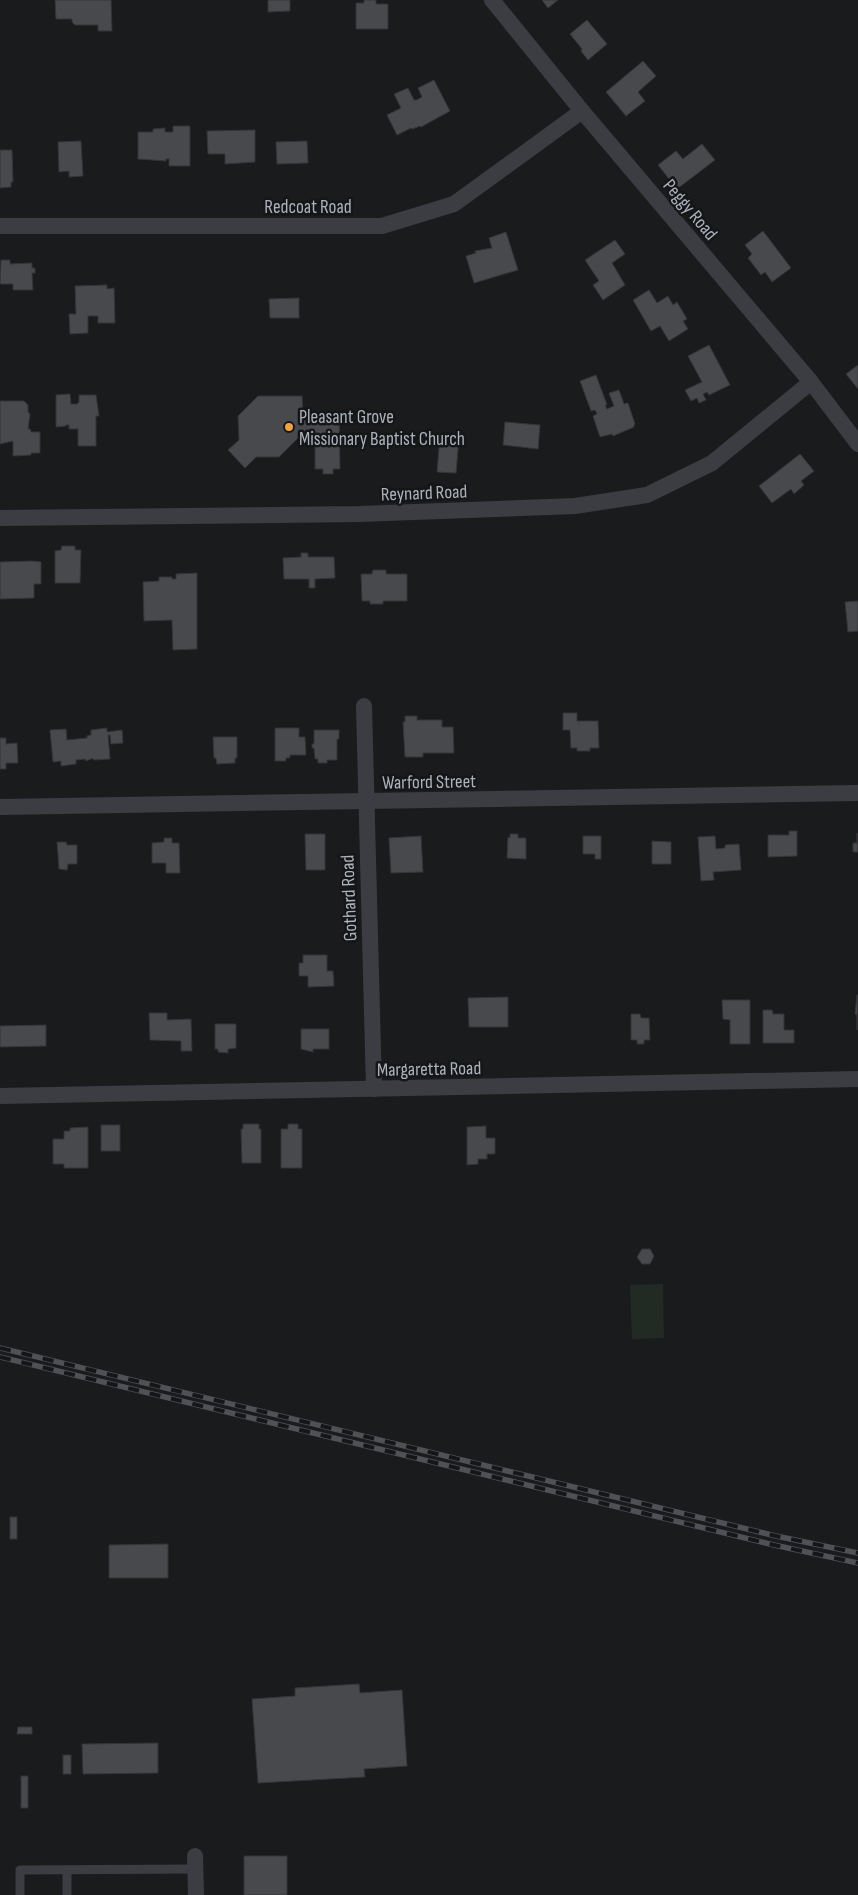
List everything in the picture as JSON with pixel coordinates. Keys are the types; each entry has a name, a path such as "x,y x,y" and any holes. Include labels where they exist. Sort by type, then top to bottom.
{"street":[{"name":"Peggy Road","path":"492,0 582,111 811,382 858,444"},
{"name":"Redcoat Road","path":"0,226 382,226 454,204 582,111"},
{"name":"Reynard Road","path":"0,518 359,514 575,506 647,495 712,462 811,382"},
{"name":"Gothard Road","path":"364,706 374,1089"},
{"name":"Warford Street","path":"0,807 858,793"},
{"name":"Margaretta Road","path":"0,1096 858,1079"},
{"path":"195,1862 196,1895"}],"lane":[{"path":"20,1895 20,1870 67,1870 195,1862"},
{"path":"67,1870 67,1895"}],"shaded area":[{"path":"663,1284 664,1338 632,1339 630,1285"}],"building":[{"path":"55,0 111,0 112,31 98,31 98,25 75,25 72,19 56,19"},
{"path":"268,0 290,0 290,11 268,12"},
{"path":"364,0 376,0 376,4 388,4 388,29 356,29 356,3 364,3"},
{"path":"542,0 558,0 548,8"},
{"path":"587,20 607,44 588,60 570,34"},
{"path":"643,61 656,76 638,92 645,101 626,116 606,92"},
{"path":"434,80 450,111 421,127 411,128 397,135 387,115 401,108 394,94 408,88 414,100 417,100 422,97 418,88"},
{"path":"173,126 190,126 190,166 169,166 169,159 166,159 166,161 138,159 138,132 153,132 153,129 165,128 165,132 173,132"},
{"path":"255,130 255,162 225,164 225,154 208,154 207,131"},
{"path":"81,141 83,176 69,177 69,171 59,172 58,142"},
{"path":"307,141 308,163 277,164 276,142"},
{"path":"702,144 715,160 677,189 658,165 676,151 683,159"},
{"path":"0,150 12,150 13,182 11,182 11,187 0,188"},
{"path":"763,231 791,268 772,282 765,272 761,275 748,258 752,254 745,245"},
{"path":"506,232 518,270 474,283 466,256 476,253 475,251 492,248 489,238"},
{"path":"615,240 625,254 612,263 625,285 603,300 593,285 599,281 585,260"},
{"path":"1,260 10,260 10,264 32,263 32,268 35,268 35,273 32,273 33,290 13,290 13,284 0,284"},
{"path":"107,285 107,289 114,288 115,323 98,323 98,316 88,316 88,333 70,334 69,314 76,314 75,286"},
{"path":"649,290 657,303 668,296 673,305 677,302 687,319 683,321 688,329 669,341 660,326 651,331 633,300"},
{"path":"299,298 299,318 270,318 269,299"},
{"path":"709,345 730,385 709,395 707,392 703,394 706,400 699,403 697,398 691,401 685,390 702,382 688,356"},
{"path":"858,365 858,389 846,374"},
{"path":"596,375 607,409 614,406 609,393 619,390 624,404 628,403 635,424 634,427 613,436 612,434 600,437 593,416 597,414 595,410 591,411 580,381"},
{"path":"70,394 71,404 79,402 79,395 96,395 99,416 96,416 96,446 78,446 78,429 69,429 69,425 56,427 56,395"},
{"name":"Pleasant Grove Missionary Baptist Church","path":"258,396 302,396 303,412 339,412 340,469 333,469 333,474 323,474 323,469 315,469 315,437 298,438 279,457 256,457 245,468 228,450 239,440 238,416"},
{"path":"0,401 24,401 28,405 28,412 30,414 28,429 31,432 40,432 40,453 13,456 13,441 0,444"},
{"path":"505,422 540,425 538,449 503,445"},
{"path":"440,435 459,437 456,473 437,472"},
{"path":"800,454 814,471 801,481 804,485 794,494 791,489 772,503 759,486"},
{"path":"62,546 75,546 75,550 81,550 80,583 55,583 55,551 61,550"},
{"path":"301,553 308,553 308,557 334,557 335,578 315,579 315,588 309,588 309,579 284,579 283,558 301,557"},
{"path":"0,562 41,562 41,584 34,584 34,598 0,599"},
{"path":"373,570 386,570 386,574 407,574 407,601 383,601 383,604 370,604 370,601 362,601 361,574 372,574"},
{"path":"197,573 197,649 173,650 172,620 144,621 143,582 159,581 159,577 172,577 172,579 176,579 176,574"},
{"path":"858,601 858,631 848,632 845,602"},
{"path":"563,713 577,713 577,721 598,721 599,748 590,748 590,751 577,751 577,748 571,748 570,730 563,730"},
{"path":"405,716 417,716 417,720 442,720 442,727 453,727 454,753 423,753 423,757 405,757 403,722 405,722"},
{"path":"107,728 107,732 122,730 123,743 111,744 110,735 108,735 110,759 76,760 76,764 61,766 61,761 53,762 50,730 66,729 67,740 87,738 87,736 91,735 91,730"},
{"path":"275,728 299,728 299,737 305,737 306,755 290,755 290,758 286,758 286,761 275,761"},
{"path":"314,730 339,730 337,760 327,760 327,763 318,763 318,759 315,759 314,748 312,748 312,744 314,744"},
{"path":"213,737 237,737 237,758 235,758 235,763 217,764 216,758 214,758"},
{"path":"0,738 6,738 6,744 17,743 18,763 6,763 6,769 0,769"},
{"path":"789,831 797,831 797,856 768,857 768,835 789,835"},
{"path":"857,833 858,852 853,852 853,843 857,843"},
{"path":"305,834 325,834 325,870 306,870"},
{"path":"510,834 518,834 518,838 526,838 526,859 507,858 508,837 510,838"},
{"path":"421,836 423,872 391,873 389,838"},
{"path":"583,836 601,836 601,859 595,859 595,854 583,854"},
{"path":"715,836 716,849 725,848 725,845 739,844 741,870 713,872 714,880 701,881 698,837"},
{"path":"164,838 172,838 172,843 179,843 180,873 166,873 166,863 152,863 152,843 164,842"},
{"path":"652,841 671,842 671,864 652,864"},
{"path":"57,842 77,845 77,864 68,864 67,870 59,869"},
{"path":"303,955 327,955 327,971 333,971 334,986 308,987 308,976 299,976 299,963 303,963"},
{"path":"858,995 857,1030 857,1015 855,1014"},
{"path":"508,997 508,1027 469,1027 468,998"},
{"path":"722,1000 750,1000 750,1044 730,1044 730,1020 723,1019"},
{"path":"763,1010 772,1010 773,1014 784,1014 784,1030 794,1030 794,1043 763,1043"},
{"path":"149,1013 167,1013 167,1020 191,1019 192,1051 181,1051 181,1041 150,1040"},
{"path":"631,1014 640,1014 641,1018 649,1018 650,1040 644,1040 644,1044 637,1044 637,1040 631,1040"},
{"path":"215,1024 236,1024 236,1048 228,1049 228,1053 218,1052 218,1049 215,1049"},
{"path":"46,1025 46,1046 0,1047 0,1026"},
{"path":"301,1029 329,1029 329,1049 313,1049 313,1052 301,1049"},
{"path":"243,1124 259,1124 259,1129 261,1129 261,1163 242,1163 241,1129 243,1129"},
{"path":"288,1124 298,1124 298,1129 302,1129 302,1168 281,1168 281,1129 288,1129"},
{"path":"101,1125 120,1125 120,1151 101,1151"},
{"path":"486,1126 486,1138 495,1138 495,1154 487,1154 487,1159 478,1159 478,1164 467,1165 467,1127"},
{"path":"88,1127 88,1168 64,1168 64,1164 53,1164 53,1139 64,1139 64,1131 70,1131 70,1128"},
{"path":"642,1249 650,1249 654,1256 650,1264 642,1264 637,1257"},
{"path":"10,1517 17,1517 17,1539 10,1539"},
{"path":"168,1544 168,1578 109,1578 109,1545"},
{"path":"359,1684 360,1693 402,1690 407,1766 364,1769 365,1777 258,1783 252,1699 295,1696 295,1688"},
{"path":"18,1727 32,1727 32,1734 17,1734"},
{"path":"158,1743 158,1773 83,1774 82,1744"},
{"path":"63,1755 71,1755 71,1774 63,1774"},
{"path":"21,1776 28,1776 28,1808 21,1808"},
{"path":"244,1856 287,1856 287,1895 244,1895"}],"railway":[{"path":"0,1348 776,1536 858,1553"},
{"path":"0,1357 774,1545 858,1563"}],"place":[{"name":"Pleasant Grove Missionary Baptist Church","path":"289,427"}]}
